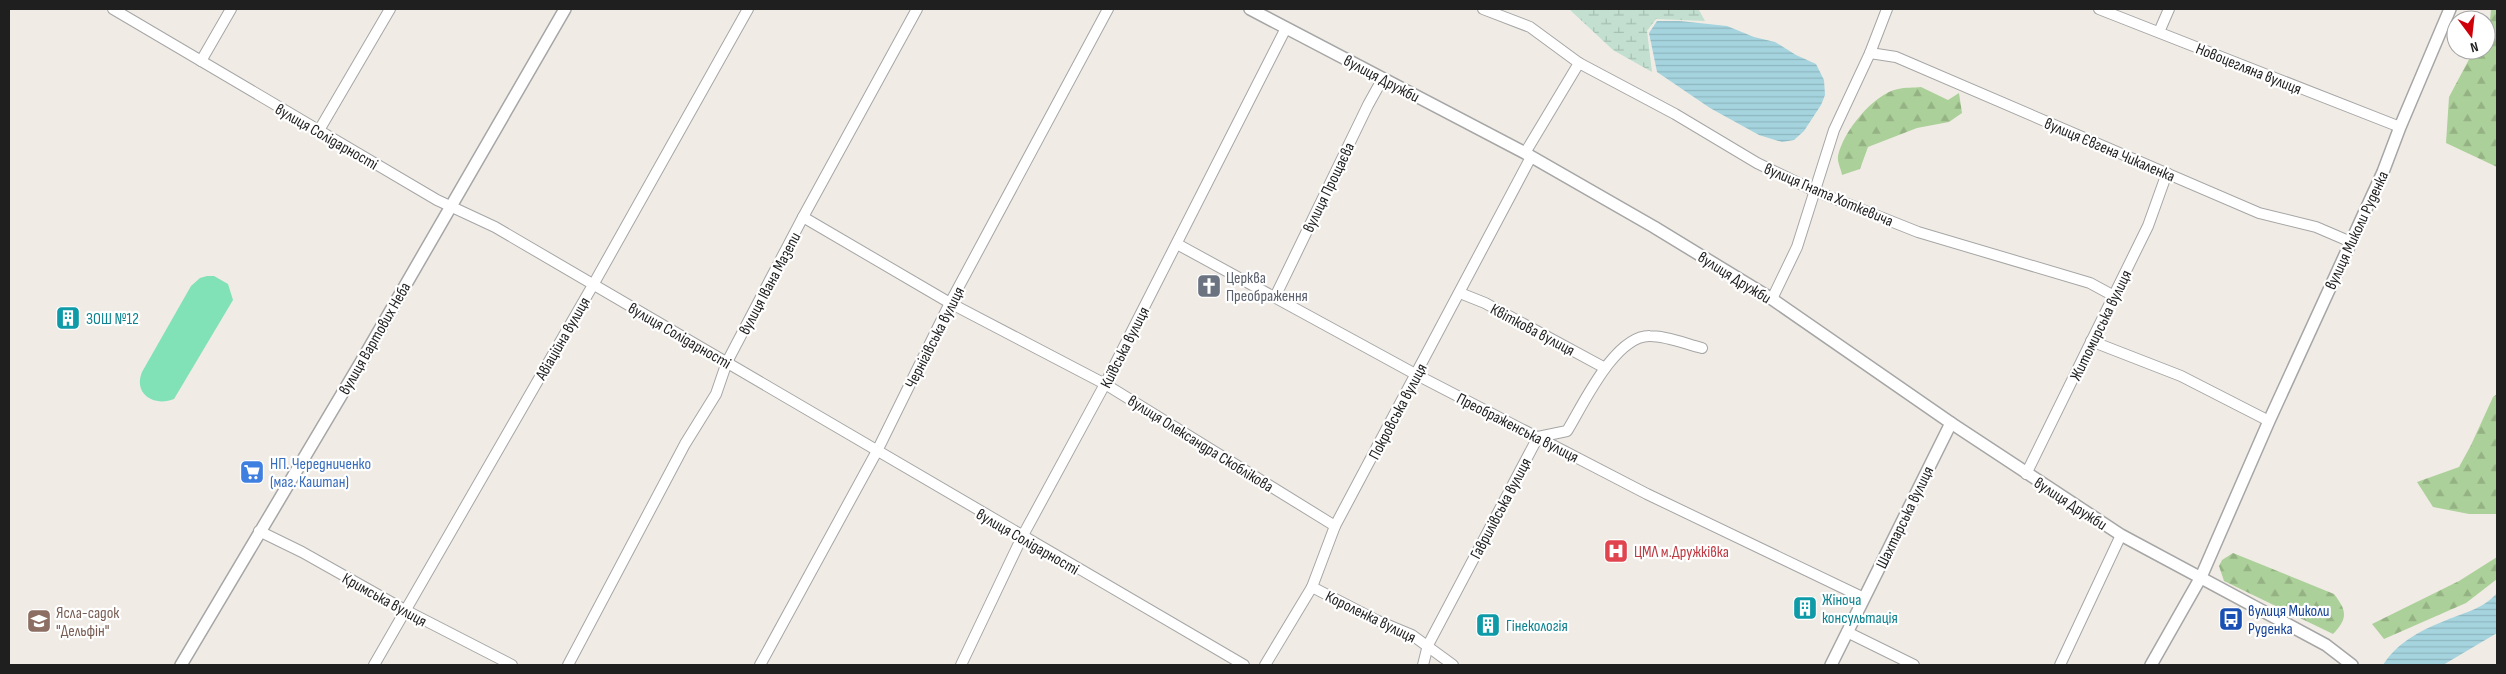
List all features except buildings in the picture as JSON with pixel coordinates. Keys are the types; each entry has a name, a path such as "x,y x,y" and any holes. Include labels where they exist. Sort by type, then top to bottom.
{"street":[{"name":"вулиця Солідарності","path":"113,9 318,132 450,207 495,227 1022,537 1244,665"},
{"path":"201,61 231,9"},
{"path":"318,132 390,9"},
{"name":"вулиця Вартових Неба","path":"181,665 361,362 565,9"},
{"name":"Авіаційна вулиця","path":"374,665 593,285 748,9"},
{"name":"вулиця Івана Мазепи","path":"568,665 685,444 716,394 727,362 803,217 917,9"},
{"name":"Чернігівська вулиця","path":"760,665 877,451 950,303 1108,9"},
{"name":"вулиця Дружби","path":"1250,9 1528,155 1654,227 1772,299 2026,474 2121,536 2326,645 2352,665"},
{"name":"вулиця Гната Хоткевича","path":"1483,9 1530,27 1579,62 1674,114 1757,163 1815,191 1918,232 2090,283 2114,296"},
{"path":"1772,299 1797,247 1834,130 1870,53 1887,9"},
{"name":"Новоцегляна вулиця","path":"2099,9 2402,123"},
{"path":"2159,32 2169,9"},
{"name":"вулиця Миколи Руденка","path":"2151,665 2201,577 2269,421 2384,172 2402,123 2450,9"},
{"name":"Київська вулиця","path":"961,665 1022,537 1105,384 1286,28"},
{"name":"вулиця Євгена Чикаленка","path":"1870,53 1896,57 2259,213 2316,227 2351,242"},
{"name":"Покровська вулиця","path":"1265,665 1312,587 1335,526 1417,375 1528,155 1579,62"},
{"name":"вулиця Прощаєва","path":"1275,298 1368,105 1383,78"},
{"name":"Житомирська вулиця","path":"2026,474 2148,226 2167,173"},
{"name":"вулиця Олександра Скоблікова","path":"803,217 950,303 1105,384 1335,526"},
{"name":"Преображенська вулиця","path":"1177,244 1417,375 1647,494 1864,598"},
{"name":"Квіткова вулиця","path":"1460,292 1485,303 1605,368"},
{"path":"1538,437 1567,431 1605,368 1632,340 1650,336 1702,348"},
{"path":"2091,341 2181,376 2269,421"},
{"name":"Шахтарська вулиця","path":"1831,665 1951,423"},
{"name":"Гаврилівська вулиця","path":"1423,665 1428,645 1538,437"},
{"name":"Кримська вулиця","path":"259,531 302,552 404,610 512,665"},
{"path":"2060,665 2121,536"},
{"name":"Короленка вулиця","path":"1312,587 1376,620 1412,635 1453,665"},
{"path":"1847,632 1914,665"}],"green space":[{"path":"1569,9 1699,10 1705,21 1656,19 1647,31 1652,72 1613,50"},
{"path":"2497,9 2497,167 2446,143 2449,97 2469,60 2496,60 2496,10 2491,10"},
{"path":"1921,87 1948,100 1959,93 1962,113 1949,122 1917,128 1868,147 1860,169 1842,175 1838,156 1841,146 1860,115 1888,92 1901,88"},
{"path":"214,276 228,284 233,300 174,399 167,401 153,400 147,397 140,387 142,372 191,286 200,278"},
{"path":"2497,394 2497,514 2469,514 2433,507 2417,482 2459,467 2493,397"},
{"path":"2233,553 2334,594 2344,614 2338,628 2333,634 2224,581 2219,566 2222,560"},
{"path":"2497,557 2497,579 2466,603 2384,639 2372,624 2459,581"}],"water":[{"path":"1657,21 1680,21 1727,26 1754,37 1775,42 1796,55 1816,64 1824,80 1825,95 1821,105 1804,131 1794,140 1782,142 1759,135 1710,108 1657,72 1649,33"},
{"path":"2497,593 2497,633 2443,665 2383,665 2394,651 2409,639 2433,626 2478,607"}],"place":[{"name":"Церква Преображення","path":"1209,286"},
{"name":"ЗОШ №12","path":"68,318"},
{"name":"НП. Чередниченко (маг. Каштан)","path":"252,472"},
{"name":"ЦМЛ м.Дружківка","path":"1616,551"},
{"name":"Жіноча консультація","path":"1805,608"},
{"name":"вулиця Миколи Руденка","path":"2231,619"},
{"name":"Ясла-садок \"Дельфін\"","path":"39,621"},
{"name":"Гінекологія","path":"1488,625"}]}
